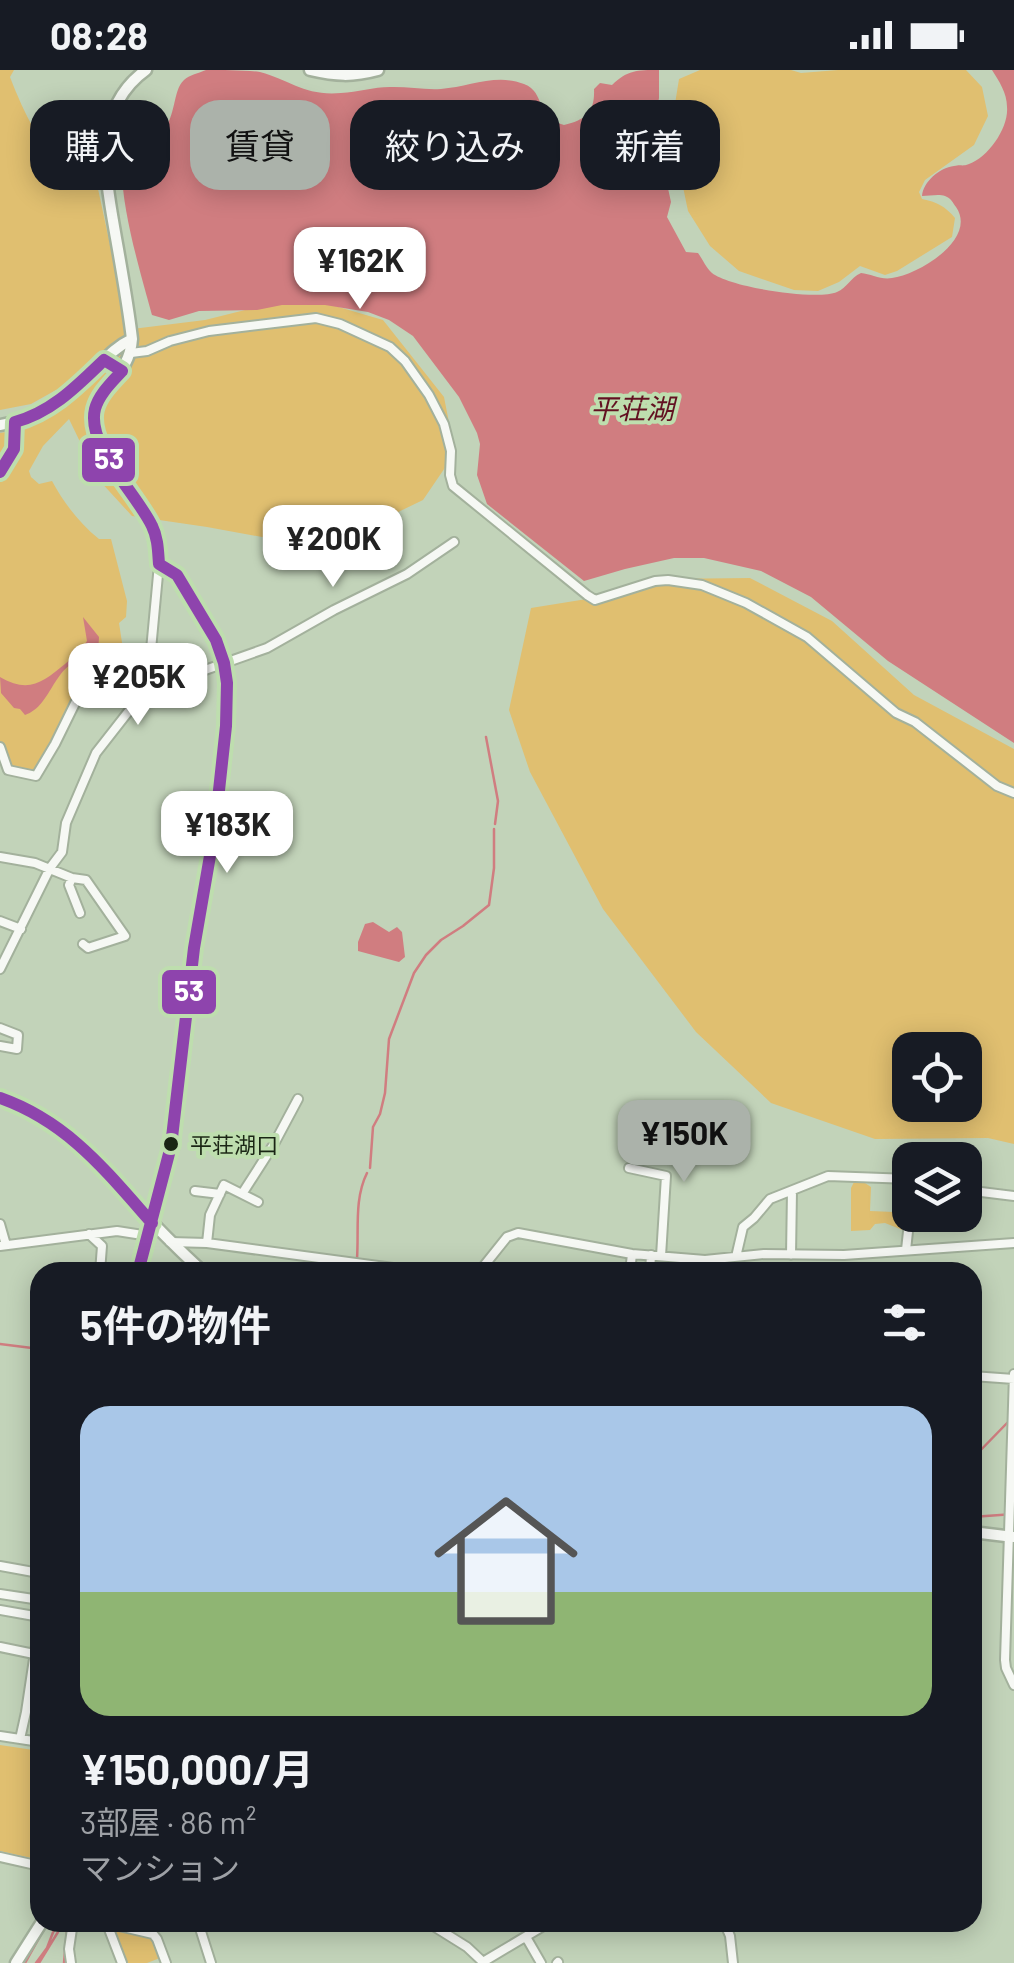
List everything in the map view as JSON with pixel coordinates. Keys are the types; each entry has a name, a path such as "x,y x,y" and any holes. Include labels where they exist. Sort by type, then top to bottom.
{"main road":[{"path":"141,1262 171,1146 194,948 215,827 227,683 216,640 177,576 159,564 151,524 94,427 95,408 122,372 132,340 104,154 116,106 146,70"},
{"path":"310,70 335,76 378,70"},
{"path":"0,425 23,421 45,409 114,349 132,340"},
{"path":"104,360 122,372"},
{"path":"0,1098 36,1112 62,1130 192,1262"},
{"path":"982,1533 1012,1536"},
{"path":"16,1963 36,1932"}],"street":[{"path":"131,353 208,331 316,318 363,334 405,361 438,410 451,450 453,486 586,596 595,600 668,580 702,585 756,608 807,637 896,713 915,722 996,786 1014,792"},
{"path":"0,747 8,770 36,776 83,687 148,697 267,648 408,574 454,542"},
{"path":"0,969 50,868 62,852 66,823 96,753 148,682 159,564"},
{"path":"0,858 35,862 86,880 125,936 88,948 83,944"},
{"path":"72,878 69,884 80,913"},
{"path":"0,920 21,928"},
{"path":"0,1028 18,1036 17,1050 0,1046"},
{"path":"242,1194 298,1105"},
{"path":"629,1168 666,1176 662,1256"},
{"path":"736,1257 743,1227 770,1199 828,1176 892,1178"},
{"path":"207,1243 210,1214 224,1186 258,1202"},
{"path":"195,1191 220,1194"},
{"path":"791,1255 792,1191"},
{"path":"982,1192 1014,1196"},
{"path":"0,1224 3,1246 117,1232 149,1236"},
{"path":"487,1262 507,1237 518,1232 632,1254 705,1260 1014,1243"},
{"path":"906,1250 908,1232"},
{"path":"88,1234 102,1246 101,1262"},
{"path":"170,1242 356,1262"},
{"path":"631,1262 632,1254"},
{"path":"650,1255 650,1262"},
{"path":"982,1376 1014,1378 1011,1586 1005,1660 1014,1686"},
{"path":"0,1566 30,1571"},
{"path":"0,1594 30,1598"},
{"path":"0,1610 30,1616"},
{"path":"0,1647 30,1653"},
{"path":"20,1739 30,1678"},
{"path":"0,1736 30,1740"},
{"path":"0,1857 30,1864"},
{"path":"71,1963 72,1932"},
{"path":"109,1932 122,1963"},
{"path":"143,1932 157,1939 166,1963"},
{"path":"201,1932 211,1963"},
{"path":"452,1932 484,1963 534,1932"},
{"path":"728,1932 733,1963"},
{"path":"526,1937 540,1963"}],"shaded area":[{"path":"0,70 14,70 10,77 30,120 30,190 98,190 124,330 205,320 301,296 383,320 444,397 455,453 423,500 361,530 295,543 132,516 98,479 69,419 43,446 29,471 39,484 52,481 73,512 99,539 111,539 127,601 126,617 119,623 129,688 127,692 80,683 33,771 10,767 5,745 0,744 0,433 24,429 64,406 56,390 31,404 0,410"},
{"path":"700,70 966,70 982,87 988,116 974,145 925,180 919,192 922,199 940,205 955,218 952,237 897,271 885,275 860,266 839,282 818,291 794,290 739,271 710,246 688,211 684,190 720,190 720,100 676,100 679,79"},
{"path":"750,578 832,621 914,695 1014,749 1014,1144 988,1138 875,1139 771,1103 696,1032 603,909 530,772 509,710 531,608 593,598 659,579"},
{"path":"854,1182 871,1187 870,1211 892,1212 892,1226 875,1224 870,1230 851,1231"},
{"path":"0,1745 30,1750 30,1858 0,1851"},
{"path":"114,1932 150,1936 160,1958 147,1963 126,1963"}],"water":[{"name":"平荘湖","path":"206,70 260,72 308,90 328,93 387,87 441,89 493,80 524,84 539,100 350,100 350,190 560,190 560,123 580,119 580,190 668,190 671,202 667,217 686,252 698,253 712,273 736,283 811,295 837,292 861,273 884,278 903,275 929,263 952,243 961,219 956,207 945,196 922,196 923,191 938,173 976,160 996,140 1005,123 1007,107 992,70 1014,70 1014,743 888,661 811,597 761,571 704,558 674,558 584,581 487,504 477,475 480,444 459,397 413,336 389,320 325,305 199,311 169,320 152,315 123,190 170,190 170,120 180,85"},
{"name":"平荘湖","path":"644,70 659,70 659,98 593,100 594,89 600,83 612,85 623,76"},
{"path":"83,617 99,637 98,654 69,666 35,710 25,715 14,708 1,693 0,677 28,685 50,676 87,641"},
{"path":"373,922 389,932 397,927 402,932 405,957 399,962 358,951 365,924"}],"waterway":[{"path":"486,737 498,801 495,824"},
{"path":"370,1168 373,1127 385,1093 389,1039 414,973 426,955 489,905 494,829"},
{"path":"357,1259 359,1204 367,1173"},
{"path":"0,1344 30,1348"},
{"path":"982,1449 1010,1420"},
{"path":"982,1516 1014,1514"},
{"path":"25,1963 42,1932"},
{"path":"36,1963 53,1932"},
{"path":"39,1963 58,1932"},
{"path":"64,1963 67,1932"}],"transit line":[{"name":"53","path":"0,472 14,449 15,422 52,405 104,360 122,371 106,388 95,409 98,438 152,526 159,564 177,575 216,640 224,663 226,726 215,827 194,948 171,1146 141,1262"},
{"name":"53","path":"0,1098 66,1134 152,1223"}],"place":[{"name":"平荘湖口","path":"171,1144"}]}
